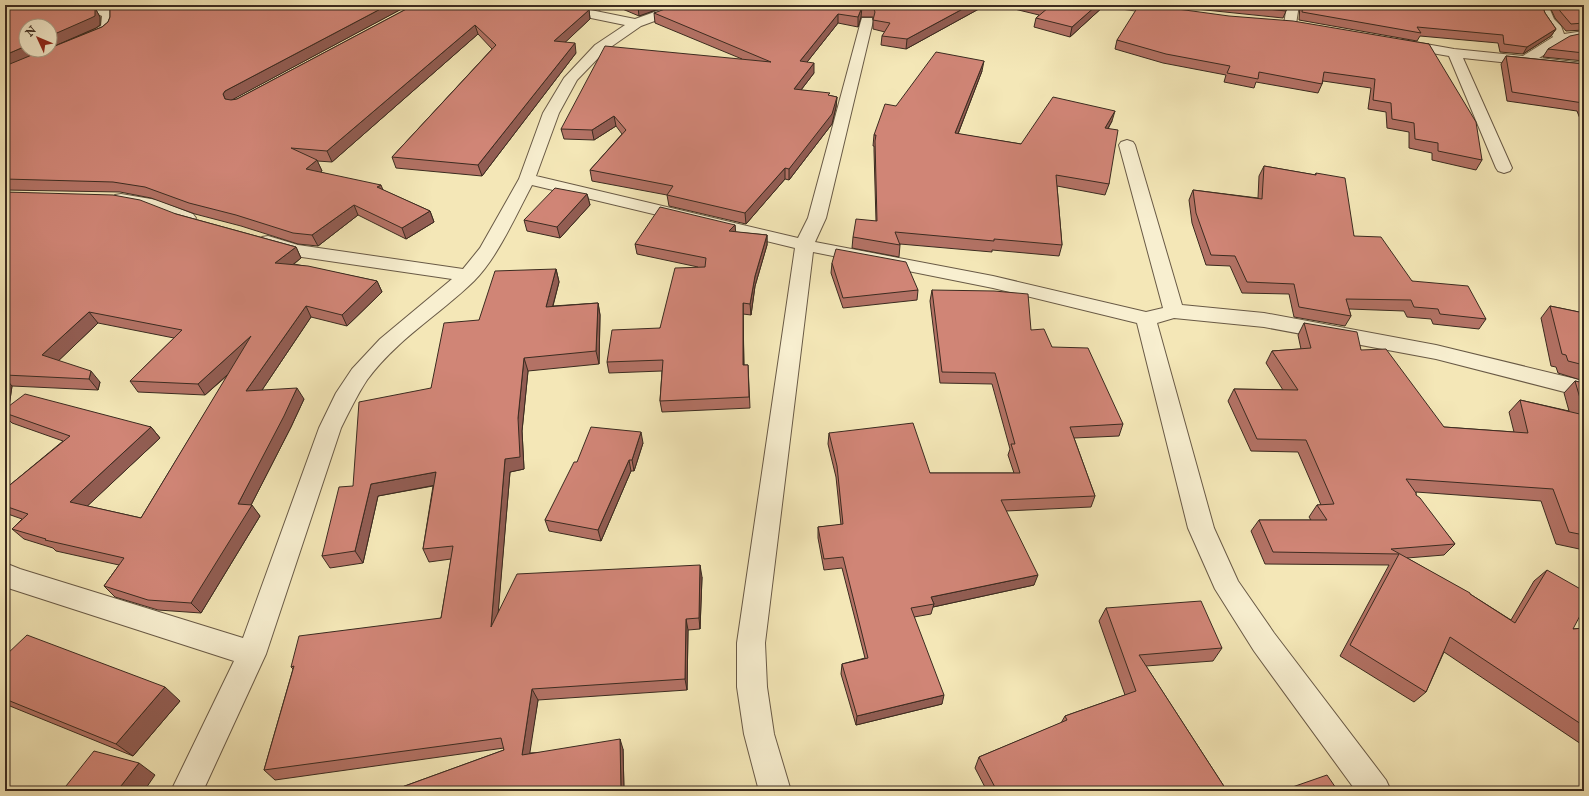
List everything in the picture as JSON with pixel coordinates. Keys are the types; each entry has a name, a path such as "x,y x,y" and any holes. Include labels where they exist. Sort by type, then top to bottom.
{"street":[{"path":"78,42 102,32 108,27 109,24 108,14 88,5"},
{"path":"548,5 636,24"},
{"path":"187,791 252,654 330,428 344,399 360,374 387,344 468,276 488,250 527,179 551,113 571,78 600,48 636,24 686,5"},
{"path":"1125,5 1179,12"},
{"path":"1290,24 1293,5"},
{"path":"1542,5 1548,20 1556,29 1560,38"},
{"path":"775,791 759,734 752,687 750,643 806,245 809,234 818,218 867,21"},
{"path":"1276,23 1306,27"},
{"path":"1525,61 1560,38 1584,35"},
{"path":"1392,42 1454,53 1584,67"},
{"path":"1454,53 1504,168"},
{"path":"1127,146 1174,311"},
{"path":"527,179 806,245 993,282 1146,319 1174,311 1264,320 1420,349 1584,389"},
{"path":"104,198 151,204 189,219 204,223"},
{"path":"250,236 295,250 468,276"},
{"path":"1146,319 1201,528 1228,589 1264,642 1375,791"},
{"path":"8,579 252,654"}],"building":[{"path":"5,5 89,5 95,8 95,16 58,32 58,18 18,18 18,49 5,55"},
{"path":"108,5 388,5 225,91 223,94 225,99 231,100 237,99 414,5 564,5 589,10 554,41 575,43 478,165 392,157 496,45 475,25 327,151 291,148 317,160 306,169 381,185 377,187 430,211 402,228 354,205 312,235 293,233 236,215 189,203 145,187 113,182 5,179 5,66 24,58 58,58 58,45 102,27 108,22 110,17 110,7"},
{"path":"676,5 736,5 758,7 759,5 970,5 907,39 882,36 890,23 873,20 875,12 873,7 862,7 858,17 838,14 800,61 814,63 794,89 830,93 828,95 837,97 832,114 789,169 785,168 745,213 667,195 673,186 590,170 626,130 614,116 592,130 561,129 605,46 771,62 654,13"},
{"path":"1038,5 1097,5 1072,27 1036,18 1048,8"},
{"path":"1139,5 1229,16 1293,21 1429,44 1476,122 1482,160 1438,151 1438,143 1415,139 1414,123 1392,119 1391,103 1373,100 1375,79 1324,72 1322,84 1259,72 1258,79 1227,73 1230,66 1166,54 1117,40"},
{"path":"1230,5 1287,5 1286,11"},
{"path":"1303,5 1542,5 1545,13 1556,29 1527,47 1504,44 1503,35 1417,27 1421,33 1302,12"},
{"path":"1557,5 1584,5 1584,23 1571,24"},
{"path":"1584,33 1584,53 1548,49 1570,36"},
{"path":"936,52 984,61 955,133 1021,144 1053,97 1115,111 1105,128 1118,130 1109,184 1056,175 1062,245 994,239 994,241 895,232 900,245 853,237 856,219 877,221 876,135 874,135 885,104 896,106"},
{"path":"1506,56 1584,64 1584,105 1583,103 1512,92"},
{"path":"1264,166 1316,175 1316,173 1345,178 1354,236 1381,237 1412,281 1468,286 1486,319 1440,314 1438,309 1414,307 1411,300 1346,299 1351,316 1299,307 1294,284 1247,282 1235,256 1211,255 1196,213 1193,190 1262,199"},
{"path":"555,188 587,194 557,227 524,220"},
{"path":"5,192 113,195 140,200 176,214 296,247 275,263 308,266 377,281 342,315 306,306 246,391 297,388 238,504 252,505 191,603 148,600 104,586 124,558 45,540 46,539 12,529 28,514 5,506 5,489 70,436 5,413 5,409 25,394 151,427 70,502 141,518 251,336 198,384 130,381 182,330 89,312 42,355 91,371 89,379 5,375"},
{"path":"660,207 735,225 729,231 767,235 755,276 750,304 743,303 743,365 748,365 749,397 660,401 663,360 607,362 612,330 660,328 675,268 705,267 706,258 635,244"},
{"path":"836,249 906,262 918,290 843,298 832,263"},
{"path":"556,269 546,307 598,303 596,351 524,358 518,418 520,457 505,459 491,627 517,574 700,565 699,618 686,619 685,679 532,689 522,755 620,739 621,791 391,791 504,750 501,738 264,770 294,666 291,667 299,636 441,618 453,546 423,549 436,472 371,484 355,551 322,556 339,487 353,486 359,402 431,388 444,323 479,320 495,271"},
{"path":"932,290 994,291 1028,294 1031,330 1044,329 1052,347 1088,348 1123,424 1070,427 1095,496 1001,500 1038,575 931,597 934,604 911,608 944,695 857,716 842,664 868,658 843,557 824,559 818,527 843,524 837,466 829,433 913,423 930,473 1020,473 1011,444 1015,444 995,373 942,372"},
{"path":"1550,306 1584,313 1584,365 1568,361 1566,355 1562,354"},
{"path":"1304,323 1357,332 1361,350 1386,349 1444,427 1528,433 1520,400 1584,415 1584,535 1569,532 1553,489 1406,479 1416,495 1420,498 1455,544 1391,549 1470,593 1515,623 1547,570 1584,591 1584,608 1573,629 1584,628 1584,726 1450,637 1426,692 1350,645 1399,554 1273,552 1259,520 1327,520 1317,505 1334,504 1306,440 1257,439 1234,389 1298,390 1272,351 1311,348"},
{"path":"1575,381 1584,383 1584,412"},
{"path":"591,427 641,432 632,460 629,460 598,530 545,520 574,462 577,462"},
{"path":"1201,601 1222,648 1139,655 1227,791 997,791 979,757 1067,720 1065,716 1136,691 1106,608"},
{"path":"27,635 165,687 116,744 5,699 5,656"},
{"path":"94,751 139,763 117,791 62,791"},
{"path":"1327,775 1338,791 1281,791"}]}
